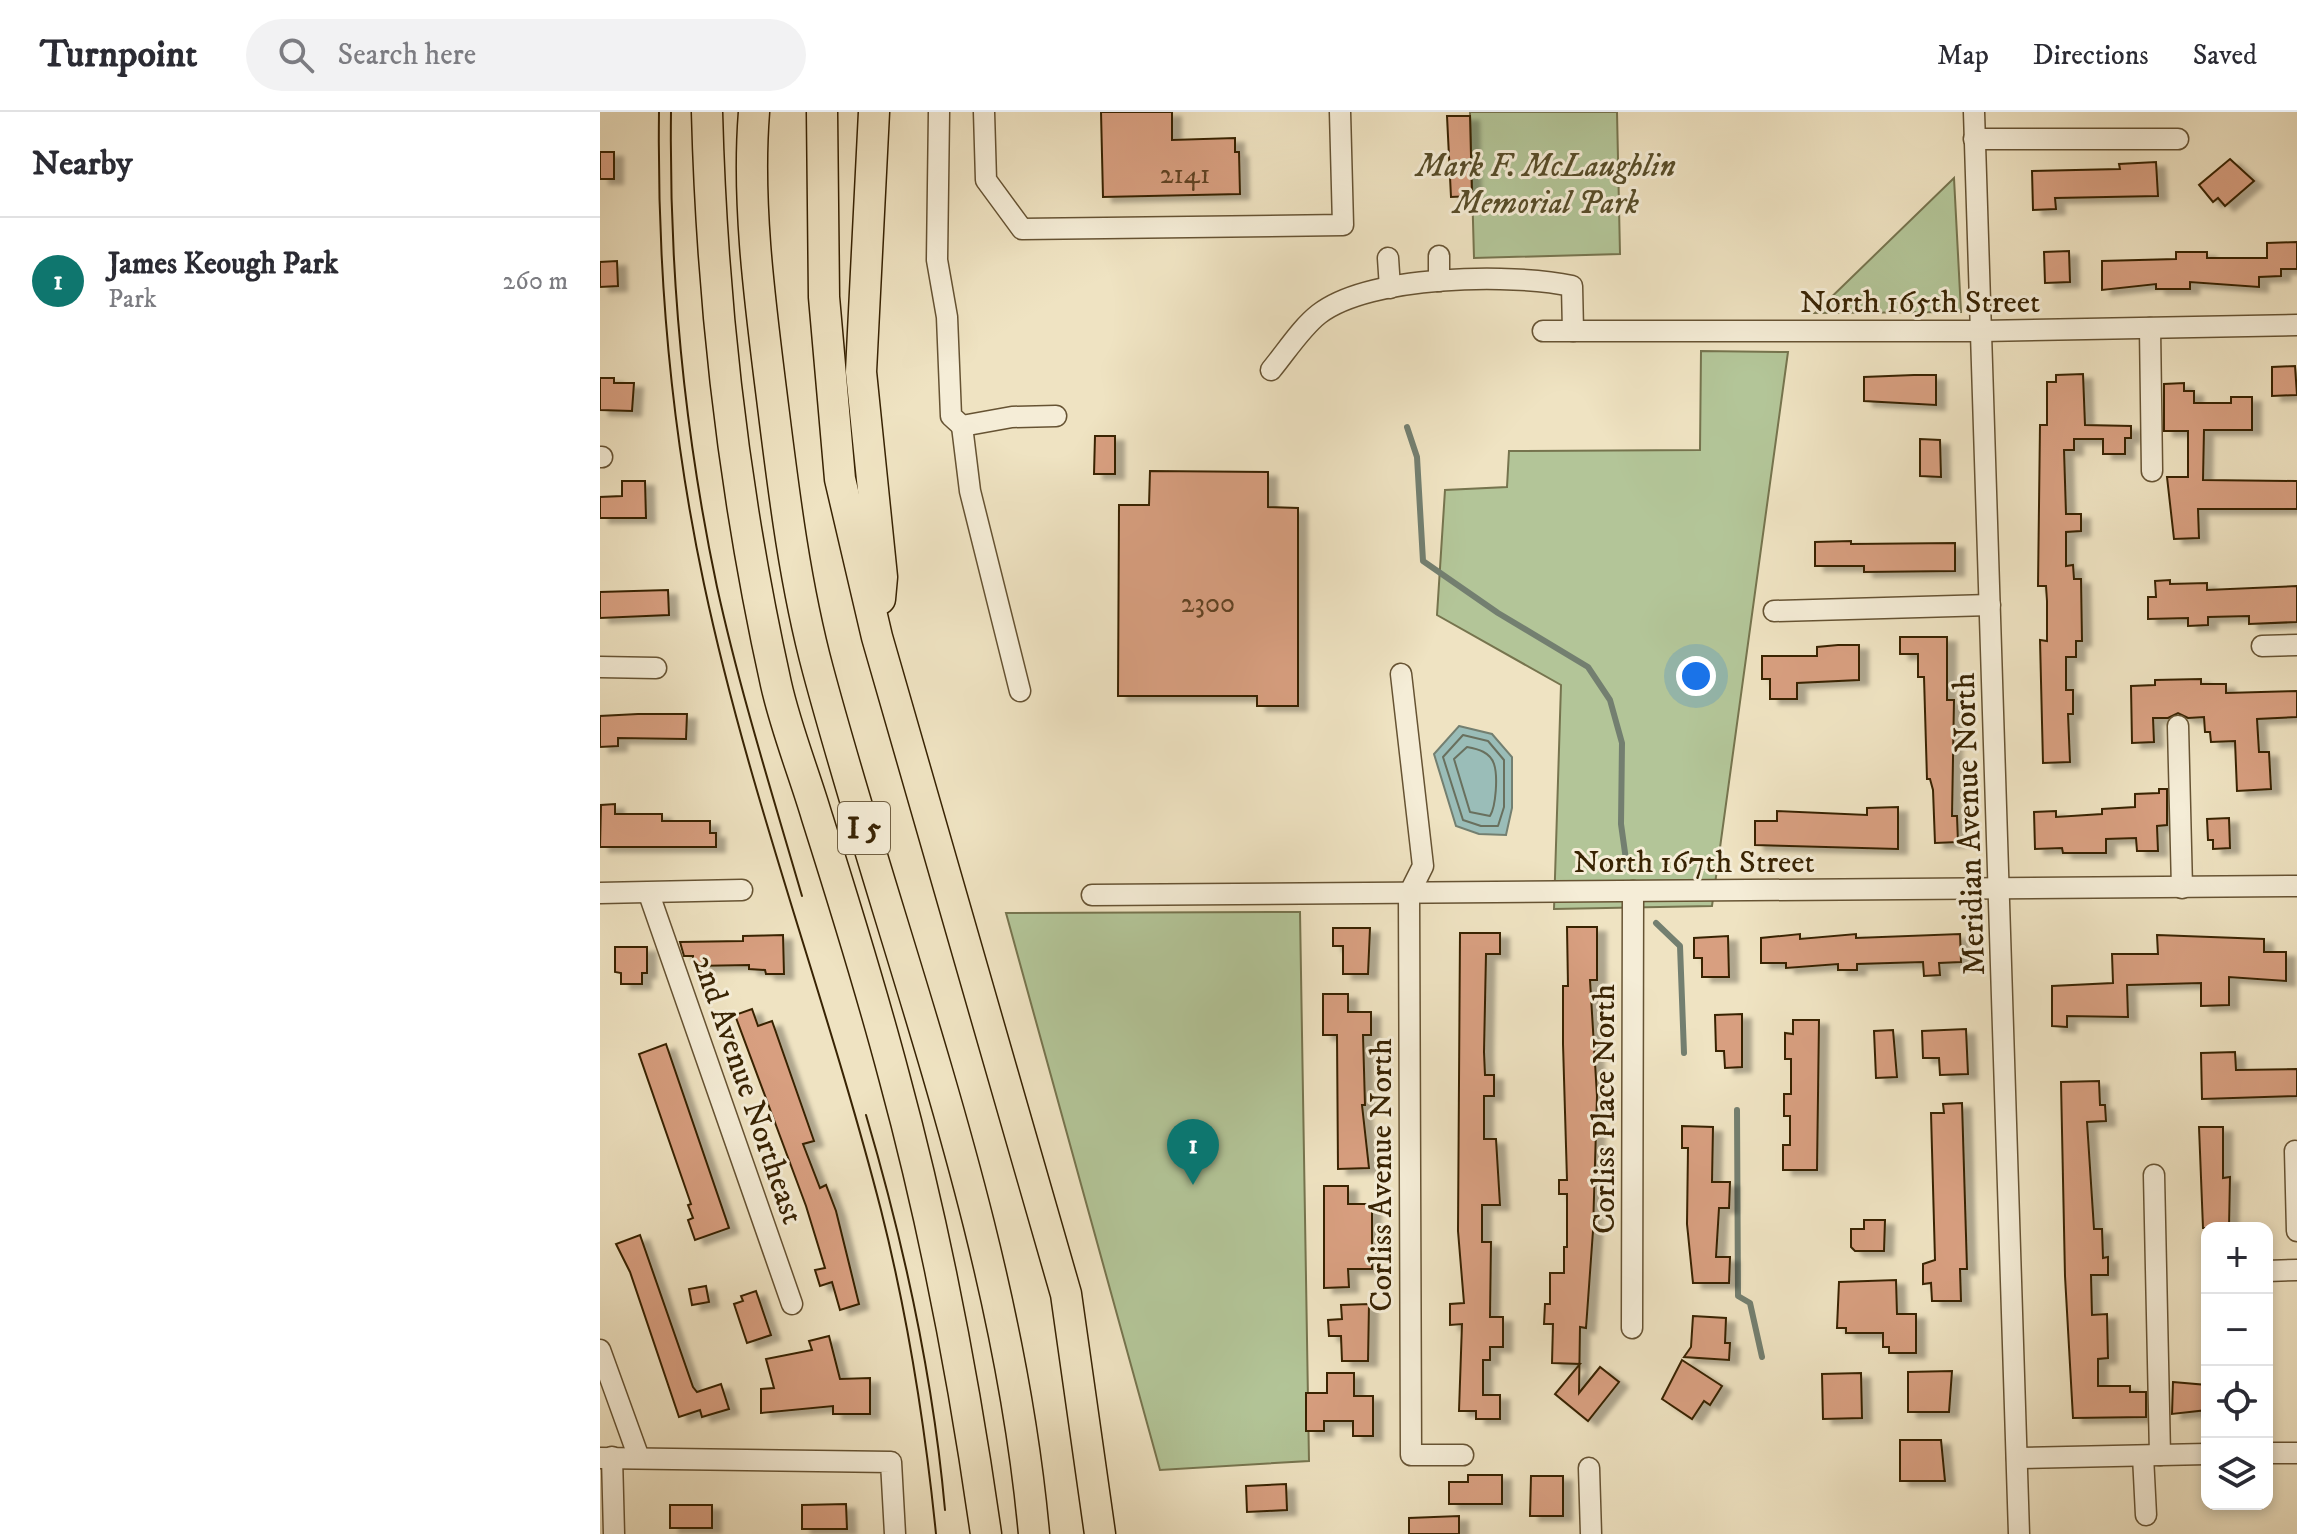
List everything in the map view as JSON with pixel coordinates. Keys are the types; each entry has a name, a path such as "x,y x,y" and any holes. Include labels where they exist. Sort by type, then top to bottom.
{"highway":[{"path":"707,112 712,262 724,383 746,535 777,688 894,1074 935,1237 964,1382 986,1534"},
{"name":"I 5","path":"754,112 752,140 760,304 784,491 817,666 942,1082 975,1209 1022,1434 1034,1534"},
{"name":"I 5","path":"822,112 824,297 840,479 877,637 1066,1294 1100,1534"},
{"path":"874,112 861,372 882,577 877,637"}],"street":[{"path":"939,112 937,260 947,317 951,416 962,426 970,491 1020,691"},
{"path":"984,112 986,180 1022,229 1070,230 1343,225 1340,112"},
{"name":"Meridian Avenue North","path":"1974,112 2019,1534"},
{"path":"1974,139 2178,139"},
{"path":"1439,256 1439,281"},
{"path":"1388,258 1390,288"},
{"path":"1271,370 1320,313 1370,291 1439,281 1538,279 1572,286 1573,331"},
{"name":"North 165th Street","path":"1543,331 1982,331 2297,325"},
{"path":"2150,328 2152,471"},
{"path":"962,426 1012,417 1056,416"},
{"path":"1774,611 1990,605"},
{"path":"2262,646 2297,645"},
{"path":"600,667 656,668"},
{"name":"Corliss Avenue North","path":"1401,674 1423,866 1409,894 1411,1455 1463,1455"},
{"path":"2178,726 2182,888"},
{"name":"North 167th Street","path":"1092,895 2001,891 2297,886"},
{"path":"600,893 742,890"},
{"name":"Corliss Place North","path":"1632,1328 1633,891"},
{"name":"2nd Avenue Northeast","path":"649,894 792,1304"},
{"path":"2295,1151 2297,1231"},
{"path":"2146,1515 2152,1455 2154,1175"},
{"path":"2273,1271 2297,1270"},
{"path":"600,1350 639,1458"},
{"path":"2273,1453 2297,1453"},
{"path":"2017,1458 2201,1454"},
{"path":"614,1534 606,1458 891,1462 895,1534"},
{"path":"1589,1468 1591,1534"}],"green space":[{"name":"Mark F. McLaughlin Memorial Park","path":"1470,112 1617,112 1620,254 1474,258"},
{"path":"1954,178 1961,312 1815,313"},
{"path":"1701,351 1788,352 1712,906 1554,909 1561,685 1437,615 1445,490 1507,487 1509,451 1700,450"},
{"path":"1300,912 1309,1461 1160,1470 1006,913"}],"water":[{"path":"1459,726 1492,734 1512,757 1512,808 1506,835 1479,834 1456,826 1434,754"}],"building":[{"path":"1101,112 1172,112 1172,140 1235,138 1235,152 1239,152 1240,194 1103,197"},
{"path":"1447,116 1470,116 1472,196 1451,197"},
{"path":"600,152 614,152 614,179 600,179"},
{"path":"2230,159 2254,181 2225,206 2218,198 2213,202 2199,185"},
{"path":"2156,162 2158,196 2055,198 2056,209 2033,210 2032,171 2120,169 2119,164"},
{"path":"2297,242 2297,269 2281,269 2281,276 2259,277 2259,287 2190,282 2190,289 2156,289 2156,284 2102,290 2102,261 2176,259 2176,252 2207,252 2207,258 2267,258 2267,243"},
{"path":"2069,251 2070,282 2045,283 2044,252"},
{"path":"617,261 618,286 600,287 600,262"},
{"path":"2295,366 2297,395 2272,396 2272,367"},
{"path":"2083,374 2085,425 2131,426 2131,438 2125,438 2125,454 2103,454 2103,439 2074,439 2074,450 2064,450 2066,514 2081,514 2081,531 2066,532 2066,566 2073,565 2074,579 2081,579 2082,641 2076,641 2076,657 2066,657 2066,690 2073,690 2073,714 2068,714 2070,762 2043,763 2040,640 2047,641 2047,601 2046,586 2038,586 2040,425 2047,425 2047,382 2056,382 2056,375"},
{"path":"1936,375 1936,405 1864,401 1864,377"},
{"path":"600,378 614,378 614,383 634,383 632,411 600,410"},
{"path":"2184,383 2184,391 2194,391 2194,403 2231,403 2231,397 2252,397 2252,430 2204,430 2203,480 2297,481 2297,509 2198,509 2199,538 2174,539 2167,477 2188,477 2188,431 2164,431 2164,384"},
{"path":"1095,436 1115,436 1115,474 1094,474"},
{"path":"1920,439 1940,440 1941,477 1920,476"},
{"path":"1150,471 1268,472 1268,507 1298,508 1298,706 1257,706 1257,696 1118,696 1119,505 1149,505"},
{"path":"622,481 645,481 646,518 600,518 600,497 622,496"},
{"path":"1851,541 1851,544 1955,543 1955,571 1864,572 1864,566 1815,566 1815,542"},
{"path":"2170,580 2170,584 2207,583 2207,590 2297,586 2297,622 2249,624 2249,616 2208,617 2208,625 2188,626 2188,618 2148,619 2148,597 2156,597 2155,581"},
{"path":"668,590 669,615 600,618 600,592"},
{"path":"1900,637 1947,637 1947,700 1954,700 1952,816 1957,816 1958,842 1935,843 1933,790 1930,779 1927,779 1924,677 1918,677 1918,654 1900,654"},
{"path":"1859,645 1859,680 1797,683 1797,699 1770,699 1770,679 1762,679 1762,656 1817,656 1817,647"},
{"path":"2201,679 2201,684 2226,684 2226,693 2297,691 2297,717 2257,719 2259,752 2269,752 2271,789 2237,791 2235,741 2211,742 2210,732 2205,732 2204,717 2188,718 2178,713 2168,718 2153,718 2154,742 2132,743 2131,686 2155,685 2155,680"},
{"path":"687,714 686,739 618,738 618,746 600,747 600,716"},
{"path":"2159,789 2167,789 2167,825 2157,826 2158,851 2137,851 2136,838 2106,839 2106,853 2063,853 2062,848 2035,849 2034,812 2056,811 2056,817 2102,814 2102,809 2135,807 2135,794 2159,793"},
{"path":"615,804 615,814 662,814 662,821 710,821 710,833 716,833 716,847 600,847 601,805"},
{"path":"1898,807 1898,849 1755,845 1755,821 1777,821 1777,811 1867,815 1867,808"},
{"path":"2229,818 2230,848 2213,849 2213,840 2208,840 2207,819"},
{"path":"1567,927 1597,927 1597,980 1590,980 1597,1096 1593,1231 1586,1328 1580,1327 1579,1364 1552,1363 1553,1324 1544,1324 1545,1304 1550,1304 1550,1273 1564,1273 1564,1247 1567,1247 1567,1194 1559,1194 1559,1180 1567,1180 1563,986 1568,986"},
{"path":"1333,928 1370,928 1368,974 1343,974 1343,946 1333,946"},
{"path":"1460,933 1500,933 1500,954 1486,954 1485,1075 1494,1075 1494,1096 1484,1096 1484,1139 1496,1139 1500,1205 1482,1205 1482,1242 1491,1242 1490,1317 1503,1317 1503,1347 1490,1347 1490,1360 1483,1360 1483,1395 1500,1395 1500,1419 1476,1419 1476,1411 1459,1411 1462,1324 1450,1325 1450,1304 1464,1303 1458,1231"},
{"path":"1800,934 1800,939 1856,934 1856,938 1960,934 1961,962 1939,963 1940,975 1924,976 1923,962 1857,964 1857,970 1838,970 1838,964 1786,968 1786,963 1761,963 1761,938"},
{"path":"783,935 784,974 766,974 765,970 749,969 749,965 693,966 693,956 684,956 680,942 743,941 743,936"},
{"path":"2157,935 2264,939 2264,952 2286,952 2286,981 2229,977 2229,1005 2201,1006 2201,983 2127,985 2128,1017 2067,1016 2067,1027 2052,1026 2052,986 2113,983 2112,954 2158,954"},
{"path":"1728,936 1729,977 1702,977 1702,958 1694,958 1694,938"},
{"path":"615,947 647,947 647,973 642,973 642,984 621,984 621,973 615,972"},
{"path":"1323,994 1348,994 1348,1012 1371,1012 1371,1035 1363,1035 1365,1105 1362,1105 1369,1168 1338,1169 1337,1035 1323,1035"},
{"path":"752,1009 758,1026 772,1021 814,1141 803,1144 820,1188 826,1185 836,1211 859,1304 840,1310 832,1282 820,1286 815,1270 825,1268 806,1206 735,1015"},
{"path":"1742,1014 1742,1067 1725,1068 1724,1051 1716,1051 1715,1015"},
{"path":"1793,1020 1819,1020 1817,1170 1783,1170 1783,1145 1790,1145 1790,1116 1784,1116 1784,1094 1791,1094 1791,1059 1785,1059 1785,1033 1793,1034"},
{"path":"1966,1029 1968,1074 1940,1075 1939,1058 1923,1058 1922,1031"},
{"path":"1893,1030 1897,1077 1876,1078 1874,1031"},
{"path":"666,1044 729,1228 695,1240 688,1220 693,1218 688,1205 691,1204 639,1054"},
{"path":"2235,1052 2236,1070 2297,1069 2297,1096 2202,1099 2201,1053"},
{"path":"2099,1081 2100,1105 2105,1105 2106,1121 2087,1122 2094,1229 2102,1229 2103,1258 2108,1257 2108,1275 2091,1275 2092,1315 2107,1314 2108,1358 2098,1359 2098,1386 2130,1386 2130,1392 2146,1392 2146,1417 2073,1418 2065,1276 2061,1082"},
{"path":"1962,1103 1967,1269 1960,1269 1961,1301 1932,1301 1931,1283 1923,1284 1923,1264 1935,1260 1931,1113 1944,1113 1943,1104"},
{"path":"1682,1126 1713,1127 1712,1182 1730,1182 1729,1208 1719,1208 1716,1257 1730,1257 1729,1283 1693,1283 1687,1224 1688,1148 1682,1148"},
{"path":"2199,1127 2223,1127 2223,1178 2230,1177 2229,1222 2203,1222"},
{"path":"1324,1186 1348,1186 1348,1204 1372,1204 1372,1269 1348,1269 1349,1287 1324,1288"},
{"path":"1864,1220 1885,1220 1884,1251 1855,1251 1851,1247 1851,1229 1864,1229"},
{"path":"640,1235 693,1387 697,1392 721,1384 729,1409 702,1417 700,1410 679,1417 630,1272 616,1244"},
{"path":"1896,1280 1897,1314 1916,1314 1916,1353 1889,1353 1889,1347 1883,1347 1883,1333 1846,1333 1846,1328 1837,1328 1839,1282"},
{"path":"706,1286 709,1302 692,1305 689,1289"},
{"path":"756,1291 771,1335 747,1343 734,1304 743,1301 741,1296"},
{"path":"1369,1304 1368,1361 1342,1361 1341,1336 1329,1336 1328,1320 1342,1319 1341,1305"},
{"path":"1693,1316 1726,1318 1725,1343 1730,1343 1729,1360 1684,1357 1691,1347"},
{"path":"829,1336 840,1379 870,1378 870,1414 833,1414 833,1406 761,1413 761,1389 774,1388 766,1359 812,1350 809,1341"},
{"path":"1682,1360 1722,1386 1710,1405 1704,1401 1692,1419 1662,1399"},
{"path":"1579,1365 1579,1393 1600,1367 1619,1382 1588,1421 1555,1394"},
{"path":"1952,1371 1949,1412 1908,1412 1908,1372"},
{"path":"1327,1373 1354,1373 1354,1396 1373,1396 1373,1436 1353,1436 1353,1421 1324,1421 1324,1431 1306,1431 1306,1393 1327,1393"},
{"path":"1861,1373 1862,1418 1823,1419 1822,1374"},
{"path":"2173,1382 2201,1384 2201,1411 2172,1414"},
{"path":"1900,1440 1941,1440 1945,1481 1900,1481"},
{"path":"1468,1475 1502,1475 1502,1504 1449,1504 1449,1482 1468,1482"},
{"path":"1531,1476 1563,1476 1563,1516 1530,1516"},
{"path":"1286,1484 1287,1510 1247,1512 1246,1486"},
{"path":"846,1504 847,1529 802,1529 802,1505"},
{"path":"670,1505 712,1505 712,1528 670,1528"},
{"path":"1459,1516 1459,1534 1409,1534 1409,1518"}],"waterway":[{"path":"1407,427 1417,457 1423,561 1498,613 1588,667 1610,700 1622,743 1621,824 1627,867"},
{"path":"1656,923 1680,946 1684,1053"},
{"path":"1737,1110 1738,1296 1750,1303 1762,1357"}],"tram line":[{"path":"659,112 661,231 668,349 683,467 704,584 743,742 881,1210 914,1371 936,1534"},
{"path":"671,112 676,291 687,410 705,528 736,665 802,896"},
{"path":"866,1115 893,1212 925,1360 945,1510"}],"place":[{"name":"James Keough Park","path":"1193,1185"}]}
